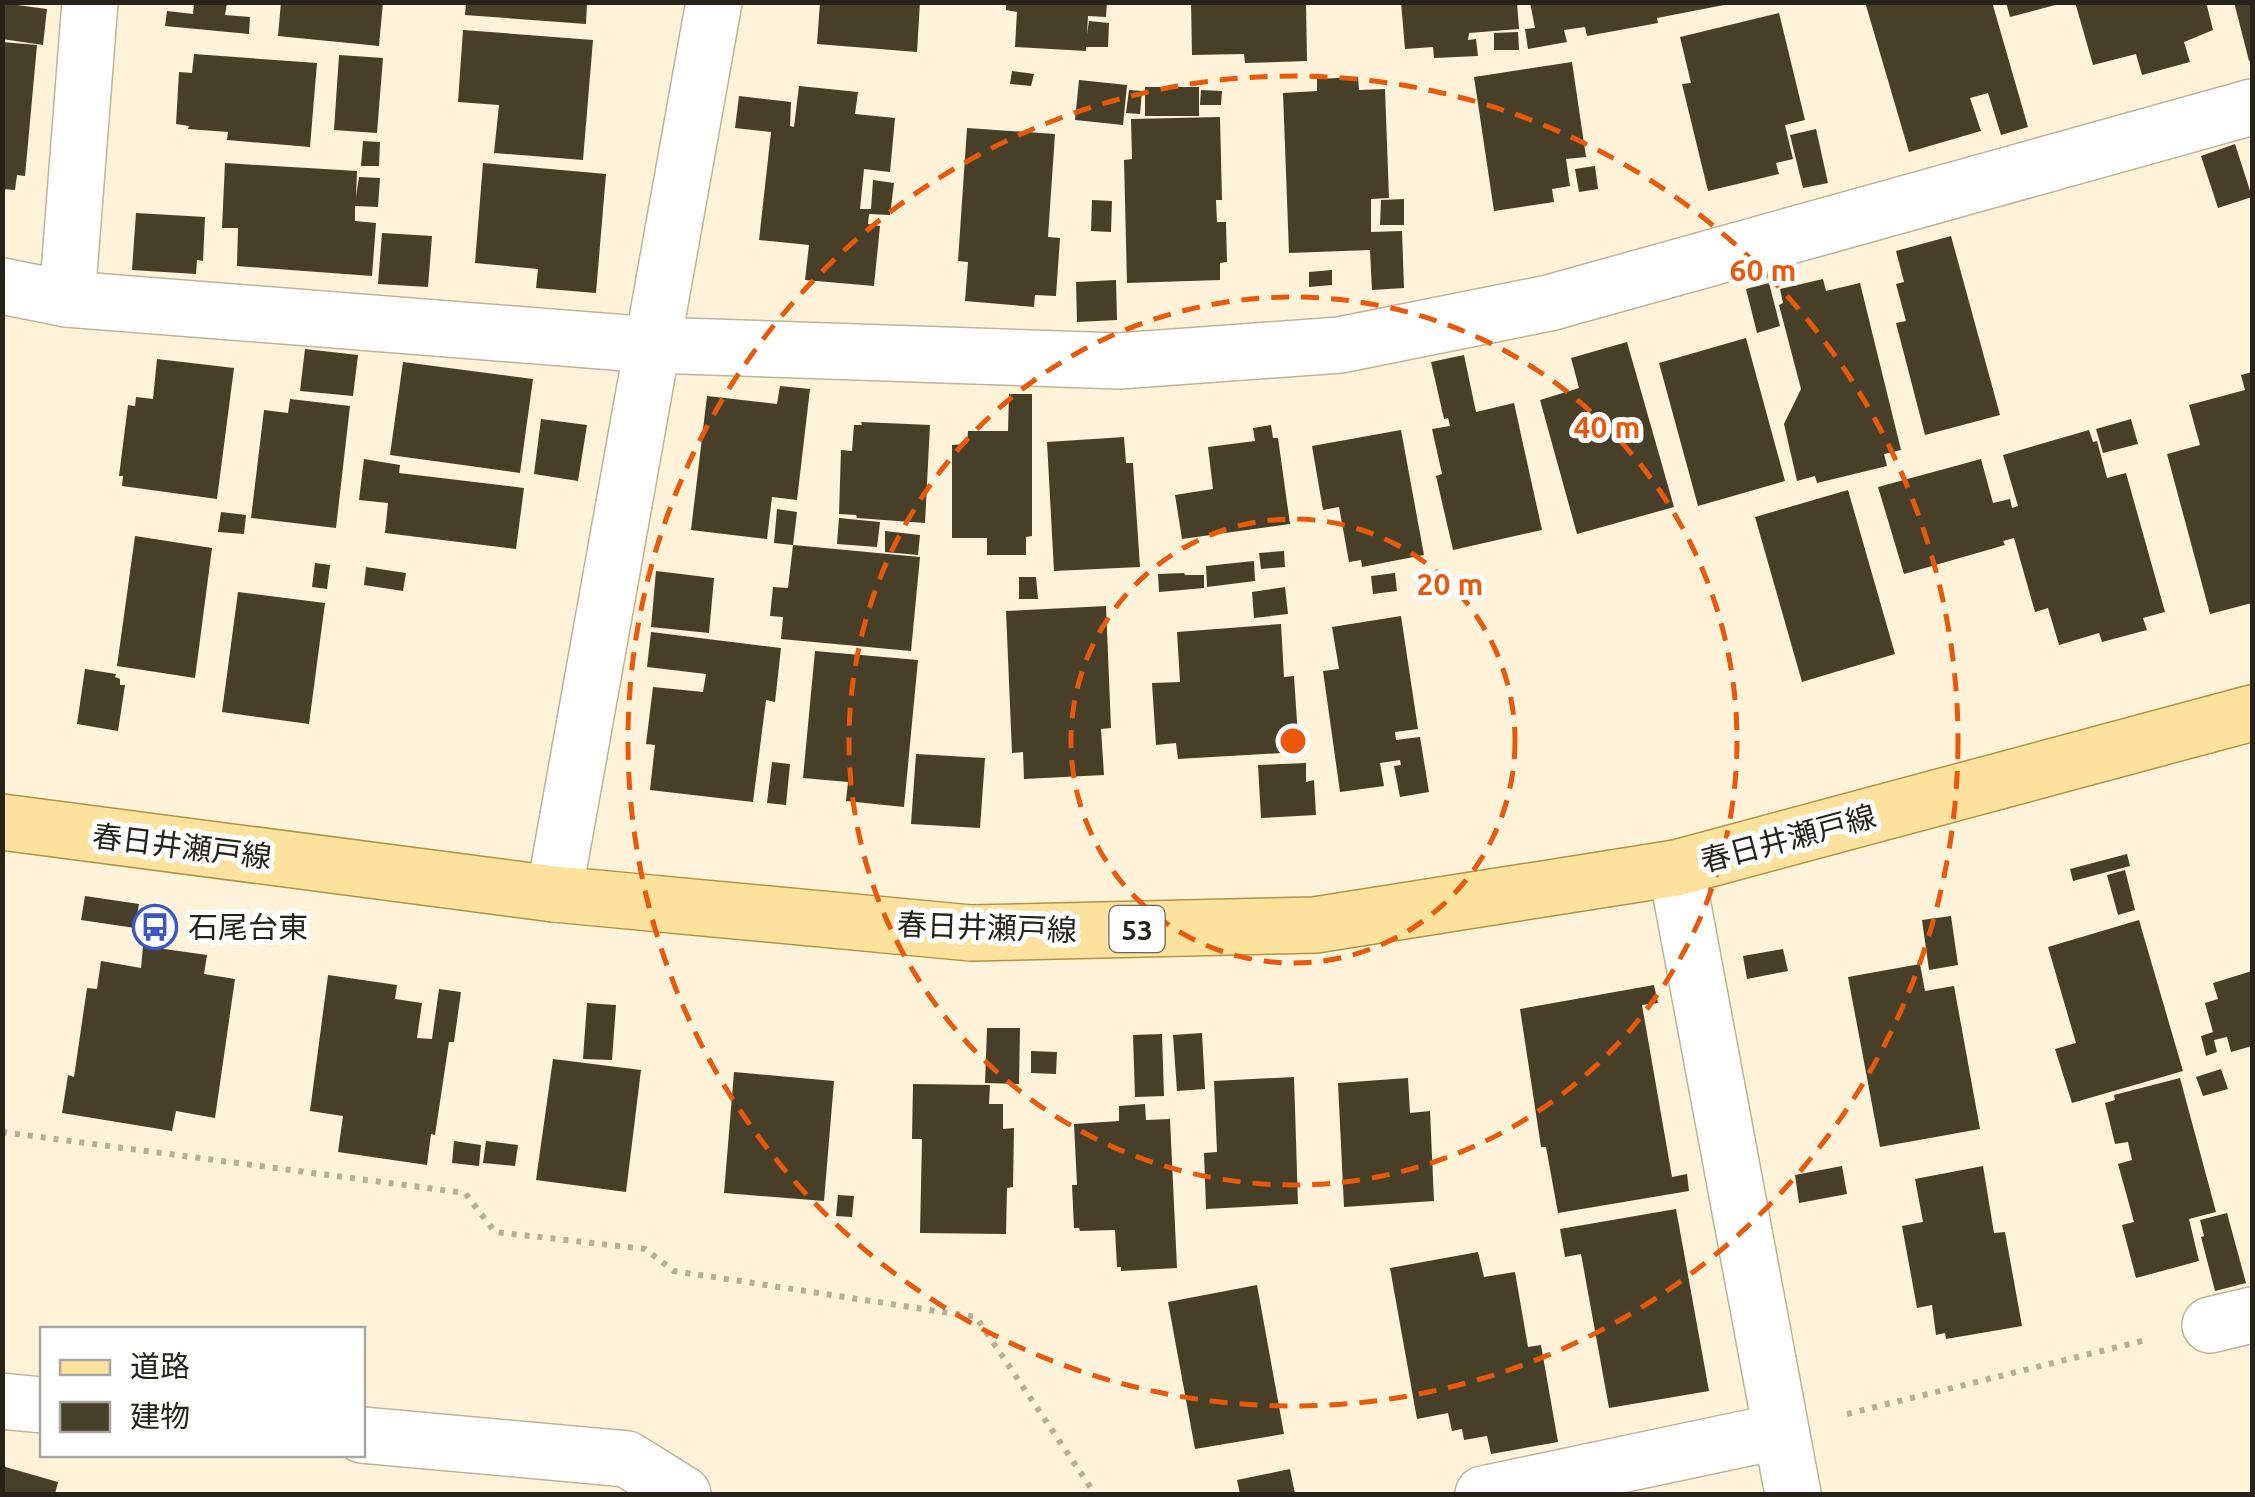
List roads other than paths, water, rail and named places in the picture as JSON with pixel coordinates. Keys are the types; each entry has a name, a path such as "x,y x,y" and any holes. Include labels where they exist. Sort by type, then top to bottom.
{"main road":[{"name":"春日井瀬戸線","path":"2,822 554,894 971,933 1315,925 1676,868 2252,713"}],"street":[{"path":"66,298 90,2"},
{"path":"554,894 714,2"},
{"path":"2,286 66,298 652,345 1119,362 1340,345 1549,304 2252,107"},
{"path":"1676,868 1793,1494"},
{"path":"2,1401 40,1405"},
{"path":"1483,1494 1782,1431"},
{"path":"365,1434 627,1459 683,1494"}],"place":[{"name":"石尾台東","path":"155,927"}]}
